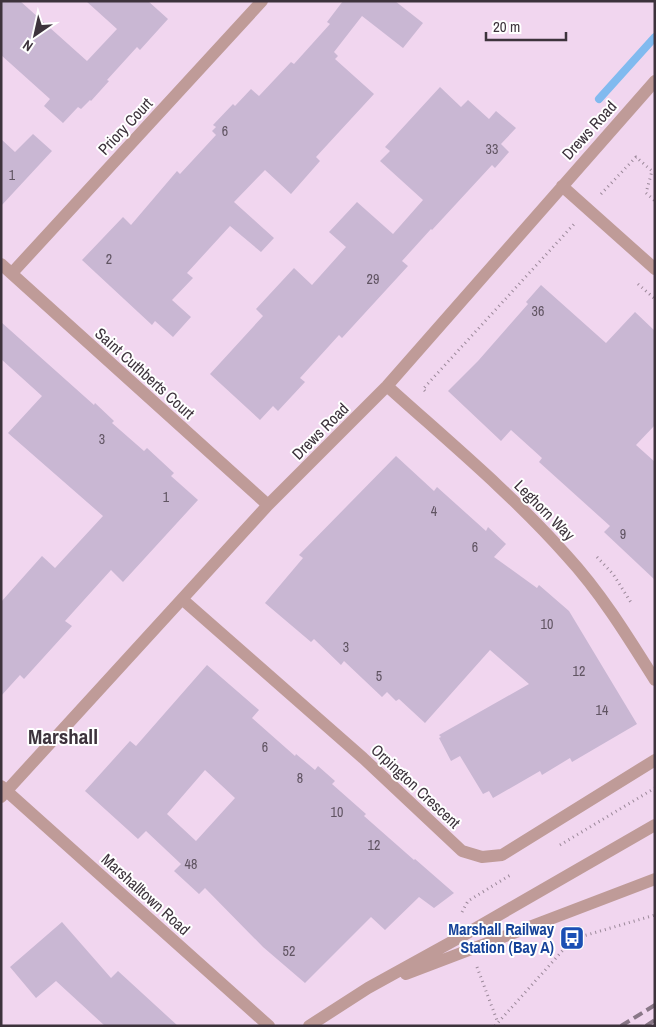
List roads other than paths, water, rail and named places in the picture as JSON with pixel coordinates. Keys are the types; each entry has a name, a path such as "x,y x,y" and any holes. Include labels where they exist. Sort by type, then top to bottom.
{"street":[{"name":"Priory Court","path":"12,274 262,1"},
{"name":"Drews Road","path":"3,791 268,505 387,386 655,82"},
{"path":"562,186 655,269"},
{"name":"Saint Cuthberts Court","path":"1,264 268,505"},
{"name":"Leghorn Way","path":"387,386 524,510 568,557 617,619 655,680"},
{"name":"Orpington Crescent","path":"182,599 363,758 462,851 482,857 502,855 655,760"},
{"name":"Marshalltown Road","path":"3,791 269,1026"},
{"path":"309,1026 368,988 655,825"},
{"path":"368,988 470,951 655,879"}],"waterway":[{"path":"599,99 655,37"}],"railway":[{"path":"621,1026 655,1005"},
{"path":"646,1026 655,1020"}],"place":[{"name":"Marshall Railway Station (Bay A)","path":"572,938"}],"district":[{"name":"Marshall","path":"63,737"}]}
